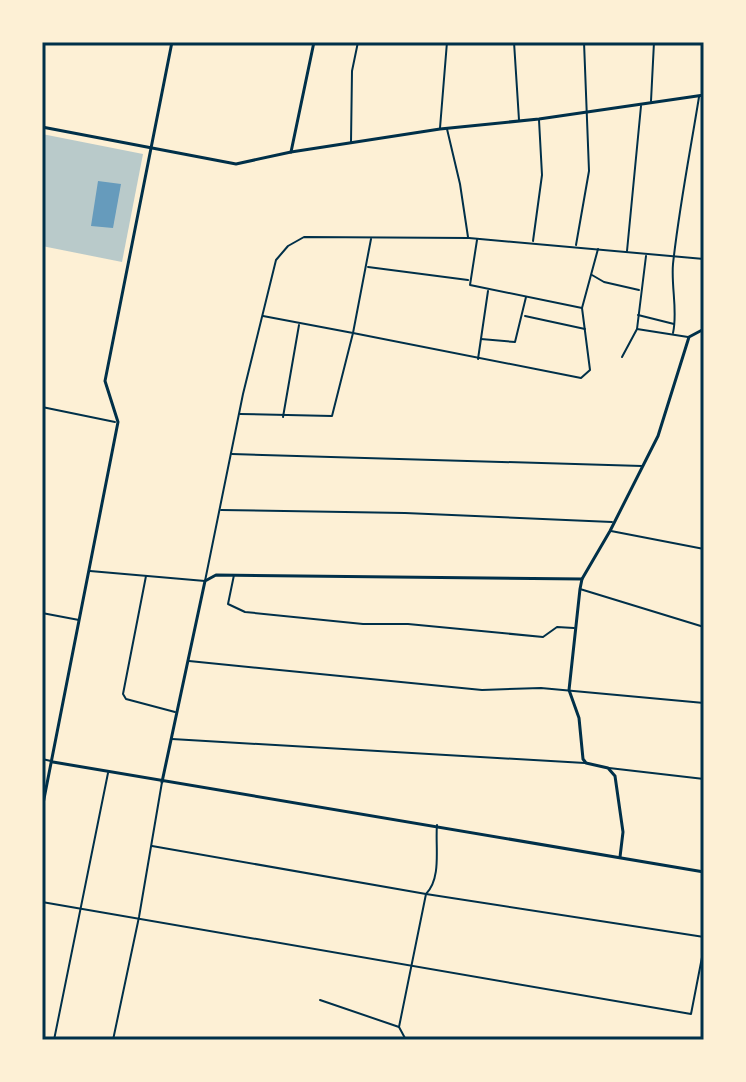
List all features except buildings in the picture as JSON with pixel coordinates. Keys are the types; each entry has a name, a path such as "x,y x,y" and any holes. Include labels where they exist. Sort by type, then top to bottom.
{"street":[{"path":"42,809 118,422 105,381 172,42"},
{"path":"291,152 314,42"},
{"path":"351,143 352,71 358,42"},
{"path":"440,129 447,42"},
{"path":"514,42 519,121"},
{"path":"575,246 589,171 584,42"},
{"path":"651,103 654,42"},
{"path":"42,127 236,164 291,152 446,128 539,119 702,96 678,210 673,333"},
{"path":"627,252 641,104"},
{"path":"533,242 542,175 539,119"},
{"path":"446,128 469,238"},
{"path":"113,1040 176,712 239,414 276,260 288,246 304,237 477,238 704,259"},
{"path":"239,414 327,418 333,415 353,333 371,237"},
{"path":"477,238 470,285 582,308"},
{"path":"262,316 584,377 590,370 582,308 598,249"},
{"path":"622,357 637,329 647,254"},
{"path":"367,267 470,281"},
{"path":"590,273 604,282 640,290"},
{"path":"478,359 488,289"},
{"path":"481,339 515,342 527,296"},
{"path":"638,315 675,324"},
{"path":"522,316 586,330"},
{"path":"283,417 299,324"},
{"path":"586,763 581,755 579,718 569,690 582,579 658,436 689,337 704,328"},
{"path":"637,329 689,337"},
{"path":"42,407 118,422"},
{"path":"231,454 644,466"},
{"path":"220,509 612,522"},
{"path":"610,531 703,549 704,537"},
{"path":"89,571 205,581 216,575 582,579"},
{"path":"146,575 123,694 126,699 176,712"},
{"path":"234,575 228,604 245,612 334,622 408,624 543,637 557,627 575,629"},
{"path":"580,589 704,627"},
{"path":"42,613 79,620"},
{"path":"188,661 482,690 569,690 704,703"},
{"path":"171,739 586,763 704,779"},
{"path":"42,759 162,782 437,825 704,872"},
{"path":"608,768 615,776 623,832 620,857"},
{"path":"54,1040 108,771"},
{"path":"406,1040 399,1027 426,894 433,888 437,825"},
{"path":"152,846 426,894 704,937"},
{"path":"42,902 691,1014 704,947"},
{"path":"320,1000 399,1027"}],"shaded area":[{"path":"42,134 143,154 122,262 42,246"}],"water":[{"path":"98,181 121,184 113,228 91,226"}]}
